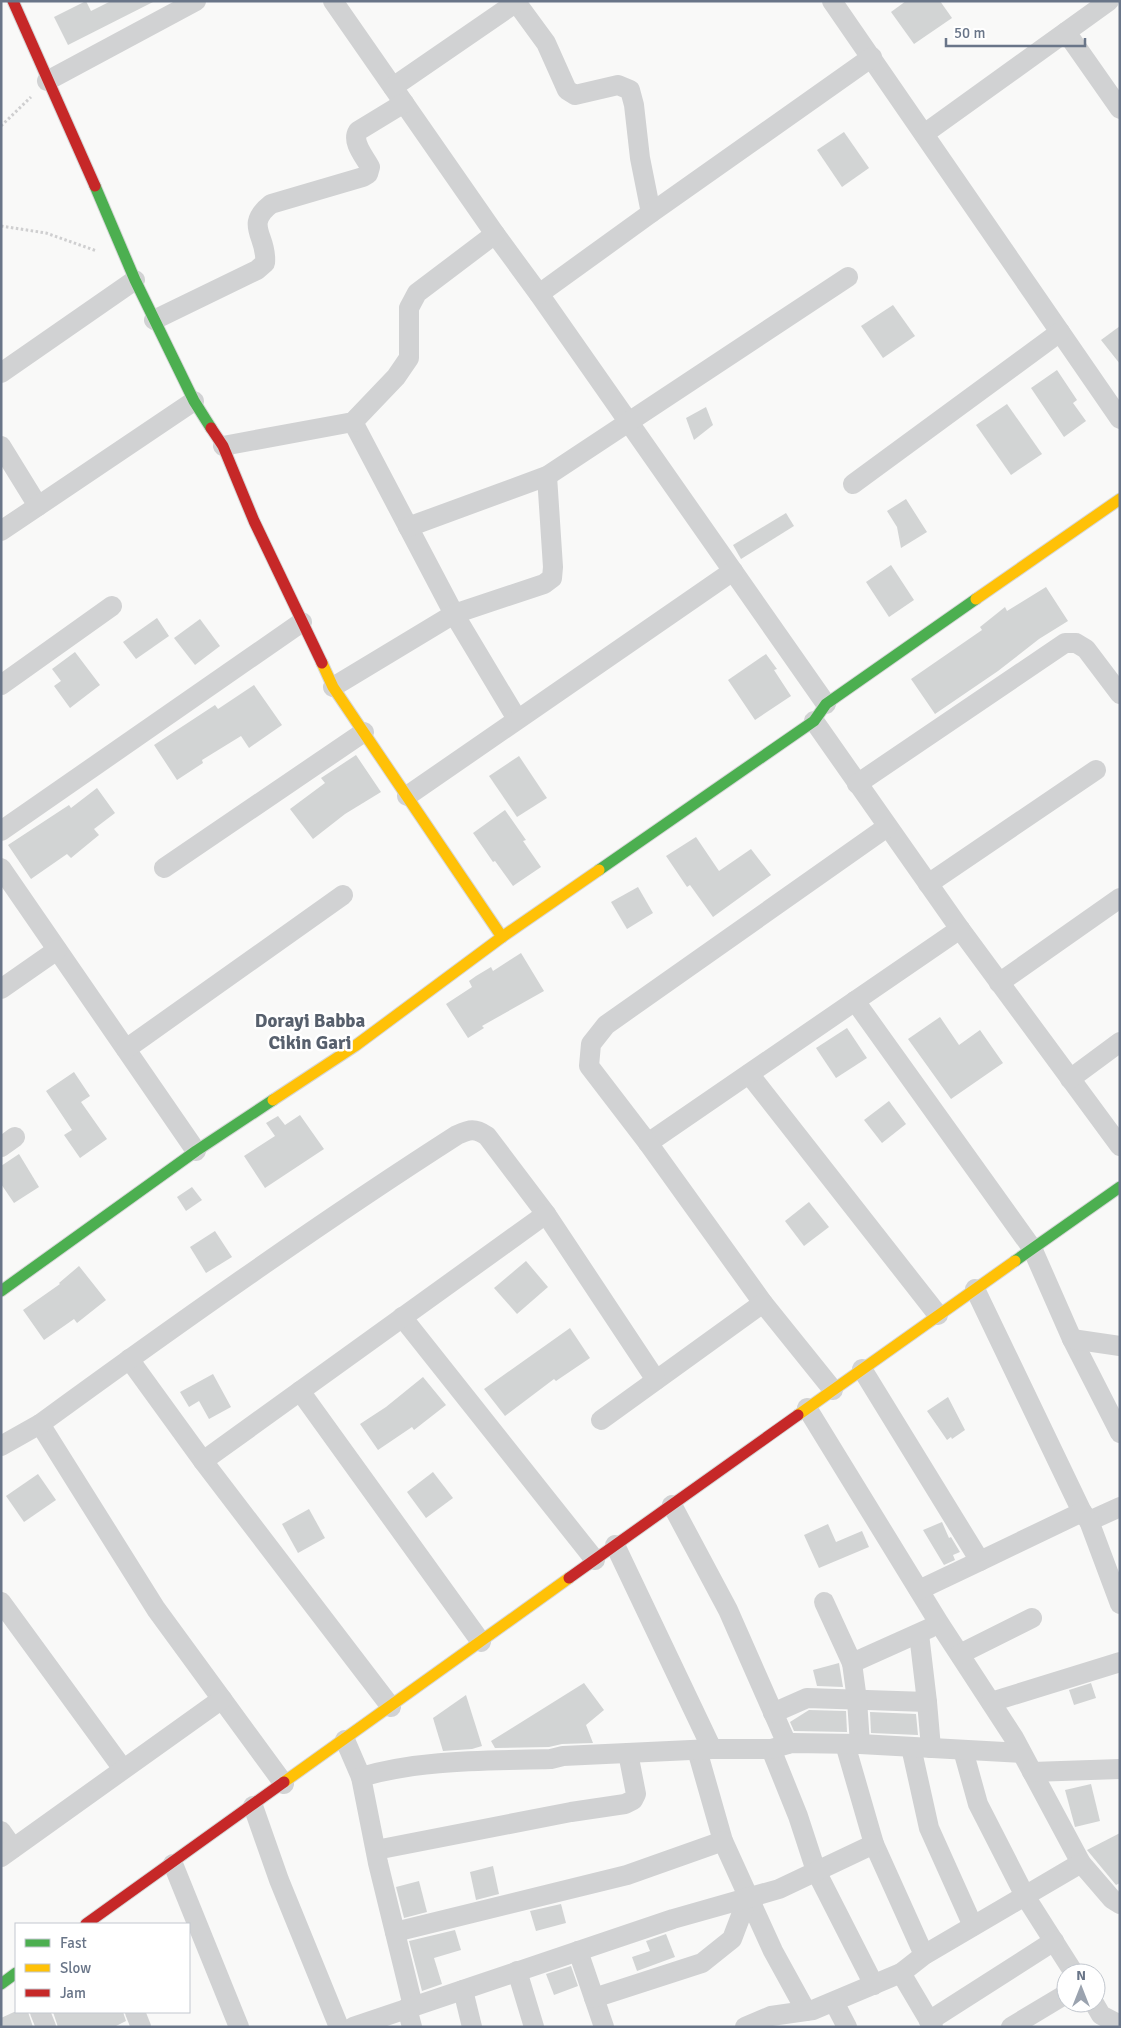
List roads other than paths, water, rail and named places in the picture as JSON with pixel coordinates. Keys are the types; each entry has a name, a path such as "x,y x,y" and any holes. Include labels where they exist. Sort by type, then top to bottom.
{"street":[{"path":"13,1 66,119 126,261 194,401 223,446 254,521 333,687 502,937"},
{"path":"48,81 173,7 196,1"},
{"path":"333,1 494,234 539,294 826,704"},
{"path":"832,1 1120,419"},
{"path":"924,134 1109,1"},
{"path":"154,320 257,270 264,263 266,253 257,226 260,213 272,204 368,174 370,167 356,140 358,131 399,95 517,2 546,43 568,90 575,95 618,85 630,90 634,105 640,158 651,213"},
{"path":"1066,32 1120,109"},
{"path":"539,294 872,57"},
{"path":"223,446 353,422 396,377 409,358 409,308 417,293 494,234"},
{"path":"408,526 547,476 848,277"},
{"path":"1,373 135,280"},
{"path":"853,484 1060,332"},
{"path":"1,531 194,401"},
{"path":"353,422 454,614 517,719"},
{"path":"1,446 38,506"},
{"path":"333,687 454,614 544,584 552,578 553,567 547,476"},
{"path":"1,1291 196,1151 355,1046 502,937 814,720 826,704 1120,499"},
{"path":"407,796 733,571"},
{"path":"1,686 112,606"},
{"path":"1,831 302,622"},
{"path":"858,784 1065,643 1076,643 1086,650 1120,694"},
{"path":"814,720 960,929 1120,1146"},
{"path":"164,868 364,732"},
{"path":"928,884 1096,770"},
{"path":"833,1390 763,1303 648,1143 589,1066 591,1044 606,1024 887,827"},
{"path":"1,868 196,1151"},
{"path":"126,1048 343,895"},
{"path":"999,983 1120,898"},
{"path":"648,1143 960,929"},
{"path":"1,989 58,950"},
{"path":"855,1001 1032,1248 1072,1339 1119,1428"},
{"path":"1070,1079 1120,1042"},
{"path":"749,1074 938,1315"},
{"path":"1,1446 40,1424 129,1359 369,1191 469,1129 477,1130 487,1136 546,1214 656,1380"},
{"path":"94,1922 615,1545 1120,1186"},
{"path":"203,1461 546,1214"},
{"path":"975,1289 1086,1516 1120,1604"},
{"path":"601,1420 763,1303"},
{"path":"402,1317 595,1560"},
{"path":"1072,1339 1120,1346"},
{"path":"129,1359 203,1461 391,1707"},
{"path":"862,1370 980,1561"},
{"path":"300,1391 481,1642"},
{"path":"807,1408 939,1623 1014,1738 1081,1863 1117,1899"},
{"path":"40,1424 156,1609 284,1784"},
{"path":"672,1505 728,1610 773,1713 779,1746 816,1872 874,1985"},
{"path":"919,1590 980,1561 1086,1516 1120,1507"},
{"path":"615,1545 704,1749 723,1841 773,1951 806,2011"},
{"path":"1,1602 124,1768"},
{"path":"824,1602 852,1663 858,1700 852,1744 874,1844 924,1955"},
{"path":"960,1654 1032,1618"},
{"path":"852,1663 919,1634 939,1623"},
{"path":"919,1634 931,1748"},
{"path":"991,1702 1120,1662"},
{"path":"773,1713 807,1698 927,1702"},
{"path":"1,1831 7,1853 222,1699"},
{"path":"345,1740 361,1776 411,2014"},
{"path":"361,1776 381,1771 446,1762 551,1759 563,1756 779,1746 852,1744 1021,1753"},
{"path":"911,1747 929,1828 973,1926"},
{"path":"963,1750 978,1804 1024,1896 1068,1963"},
{"path":"376,1850 571,1812 625,1804 633,1800 636,1794 628,1753"},
{"path":"1032,1772 1120,1770"},
{"path":"253,1806 279,1880 340,2027"},
{"path":"395,1932 626,1875 723,1841"},
{"path":"353,2027 411,2014 463,1990 578,1950 673,1918 779,1889 874,1844"},
{"path":"745,2027 774,2021 834,2002 901,1973 924,1955 1081,1863"},
{"path":"172,1864 239,2027"},
{"path":"594,1998 702,1963 732,1939 748,1897"},
{"path":"901,1973 931,2024 1054,1941"},
{"path":"578,1950 604,2027"},
{"path":"517,1971 534,2027"},
{"path":"1,1984 15,1974"},
{"path":"463,1990 472,2027"},
{"path":"1021,2024 1056,2001"},
{"path":"834,2002 848,2027"},
{"path":"40,2013 46,2027"},
{"path":"135,2013 141,2027"},
{"path":"1100,2013 1120,2025"}],"district":[{"name":"Dorayi Babba Cikin Gari","path":"310,1031"}]}
